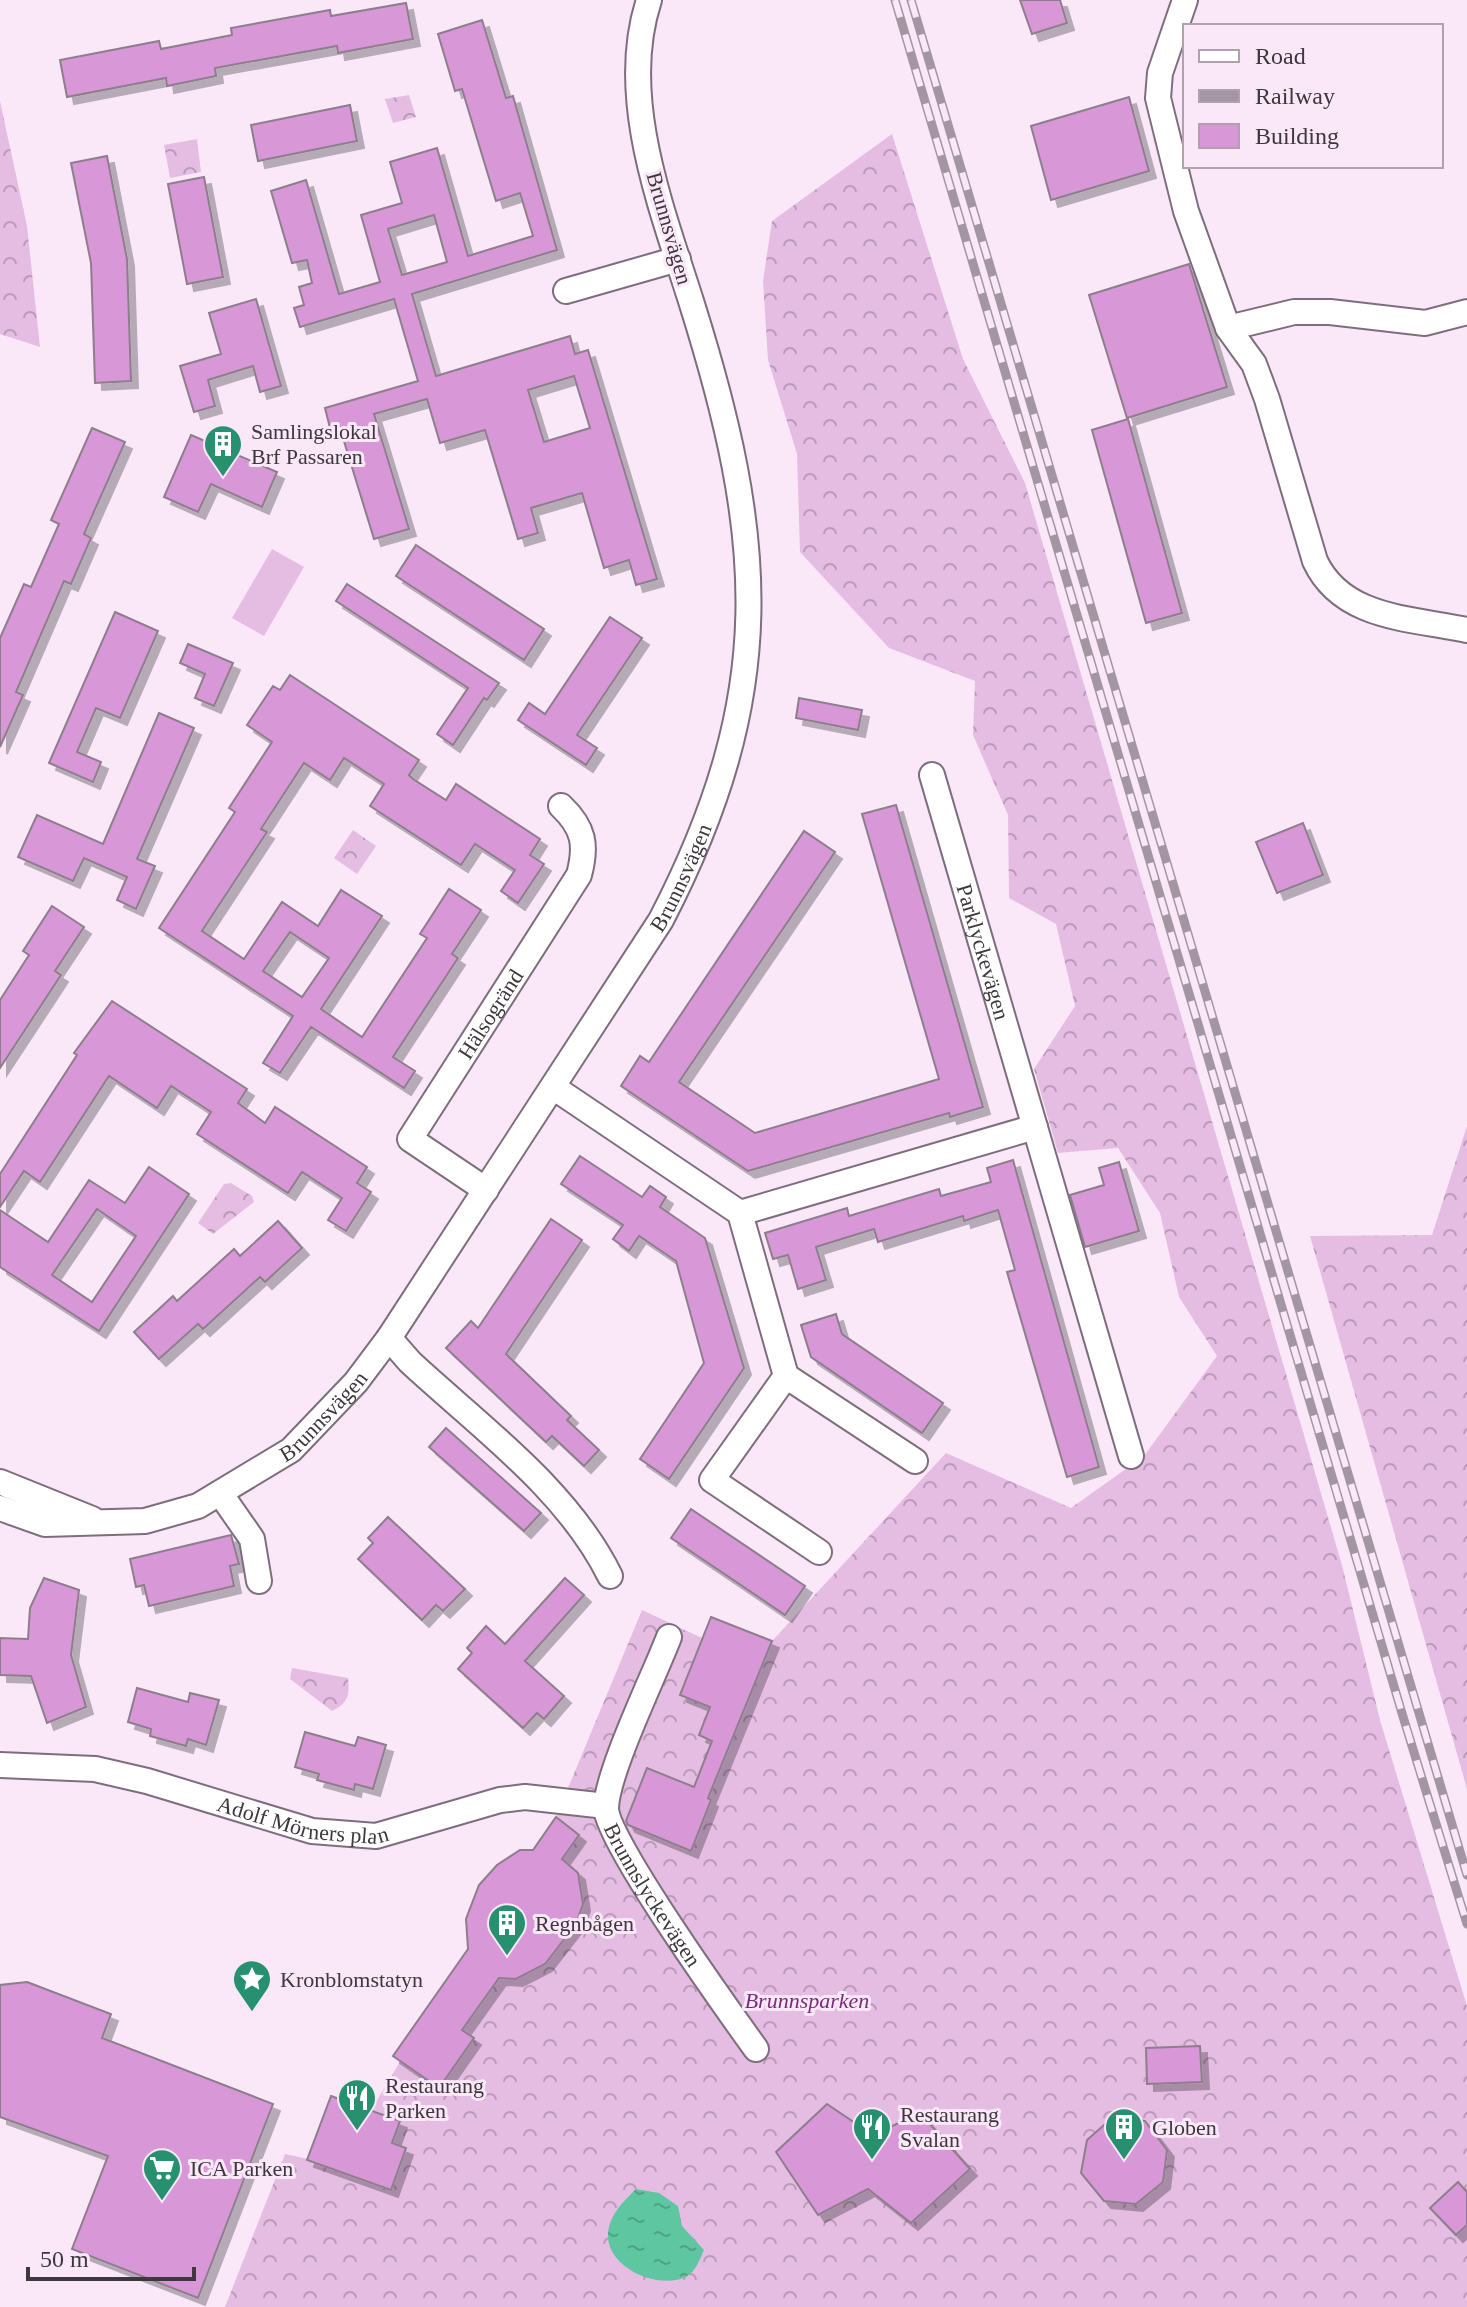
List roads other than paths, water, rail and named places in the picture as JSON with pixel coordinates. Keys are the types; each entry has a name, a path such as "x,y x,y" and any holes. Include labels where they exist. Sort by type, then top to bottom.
{"street":[{"name":"Brunnsvägen","path":"0,1508 45,1524 145,1521 198,1506 291,1450 346,1393 389,1338 661,920 687,869 715,798 737,719 748,650 750,570 741,487 725,417 657,193 641,102 639,56 649,0"},
{"path":"1185,0 1160,73 1158,98 1186,211 1228,328 1254,364 1315,561 1328,584 1347,601 1467,630"},
{"path":"566,291 678,259"},
{"path":"1228,328 1294,312 1330,312 1425,323 1467,312"},
{"name":"Parklyckevägen","path":"932,775 1131,1456"},
{"name":"Hälsogränd","path":"486,1190 410,1139 579,875 584,854 583,834 561,806"},
{"path":"553,1087 740,1213 786,1376 915,1461"},
{"path":"740,1213 1035,1127"},
{"path":"389,1338 410,1362 552,1493 595,1547 610,1576"},
{"path":"786,1376 712,1480 819,1552"},
{"name":"Brunnsvägen","path":"0,1482 97,1522"},
{"path":"220,1493 252,1539 259,1581"},
{"name":"Brunnslyckevägen","path":"669,1637 610,1787 607,1822 705,1978 756,2049"},
{"name":"Adolf Mörners plan","path":"0,1765 95,1769 147,1781 312,1831 376,1836 500,1800 525,1797 606,1806"}],"water":[{"path":"636,2189 659,2193 678,2206 682,2226 704,2250 687,2276 664,2281 651,2279 626,2267 610,2248 608,2236 611,2222 617,2210"}],"railway":[{"path":"895,0 1467,1924"},
{"path":"911,0 1467,1875"}],"place":[{"name":"Samlingslokal Brf Passaren","path":"223,478"},
{"name":"Regnbågen","path":"507,1957"},
{"name":"Kronblomstatyn","path":"252,2013"},
{"name":"Restaurang Parken","path":"357,2132"},
{"name":"Restaurang Svalan","path":"872,2161"},
{"name":"Globen","path":"1124,2161"},
{"name":"ICA Parken","path":"162,2202"}],"park label":[{"name":"Brunnsparken","path":"807,2000"}]}
